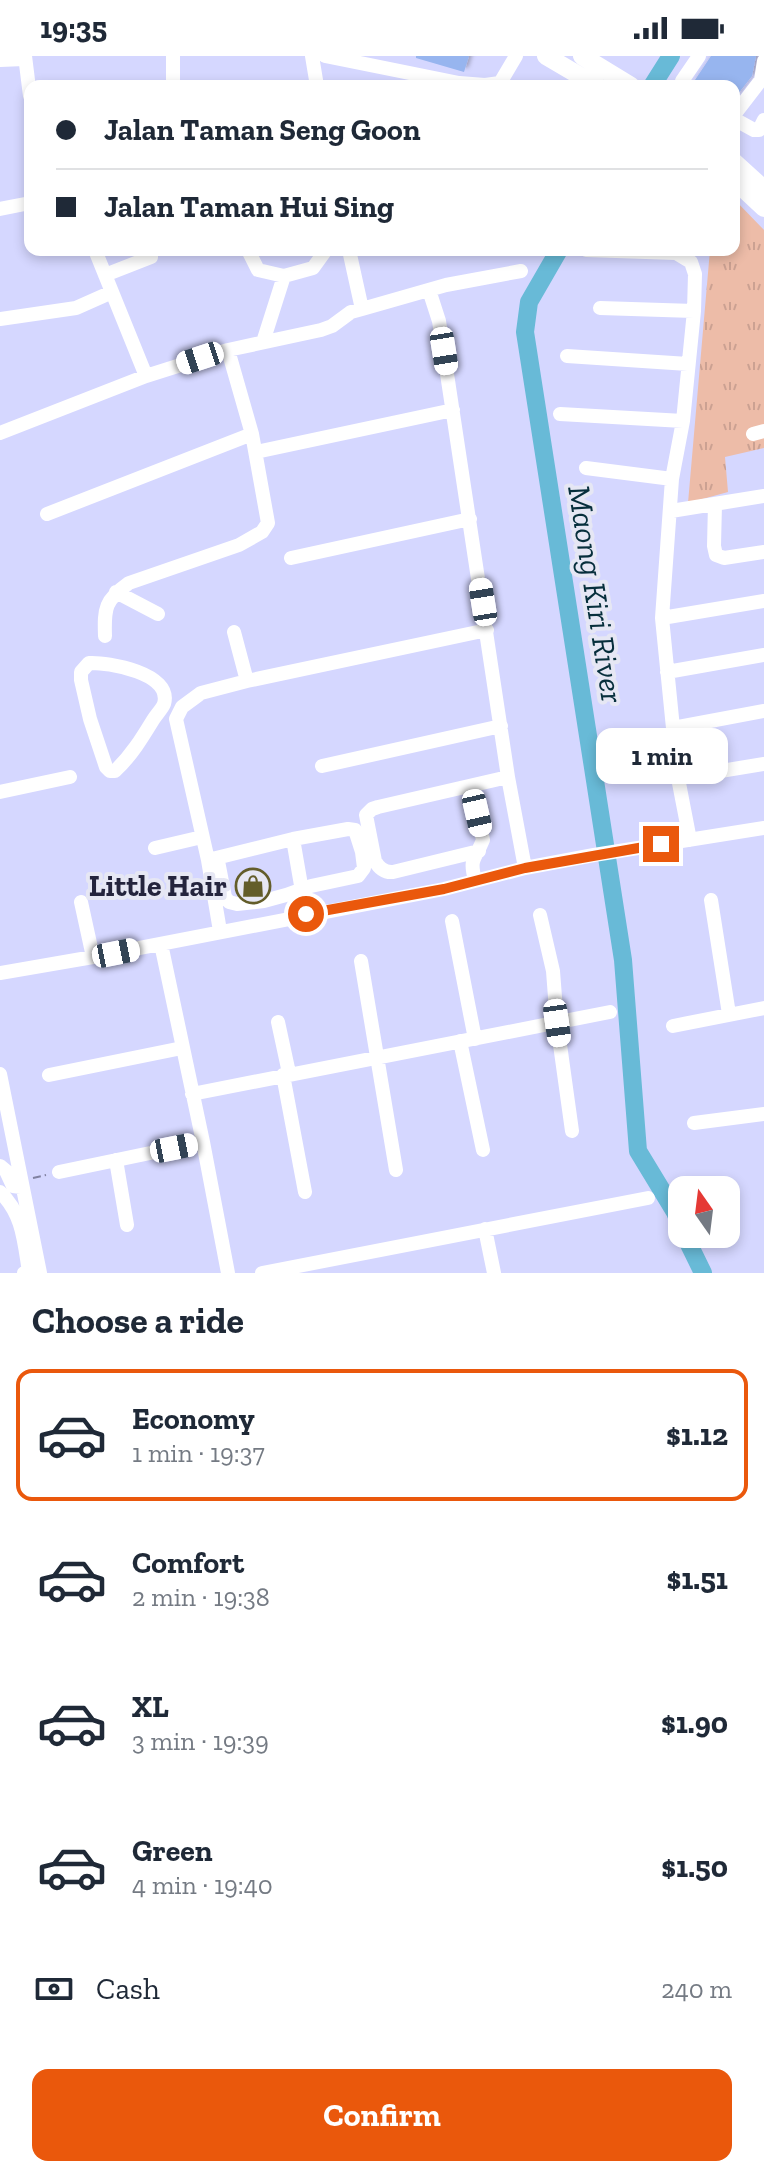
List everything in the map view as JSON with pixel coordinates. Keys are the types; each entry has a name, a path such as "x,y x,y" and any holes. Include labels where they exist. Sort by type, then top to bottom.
{"main road":[{"path":"546,56 613,75"},
{"path":"582,56 613,75"},
{"path":"740,167 764,189"},
{"path":"740,186 764,208"}],"street":[{"path":"173,56 173,80"},
{"path":"312,56 316,80"},
{"path":"325,56 444,80"},
{"path":"503,80 516,56"},
{"path":"683,80 699,56"},
{"path":"0,60 25,57 28,80"},
{"path":"740,110 762,84 764,61"},
{"path":"740,121 759,130 764,120"},
{"path":"0,209 24,204"},
{"path":"97,256 146,376"},
{"path":"105,275 151,256"},
{"path":"251,256 258,270 284,276 313,268 322,256"},
{"path":"350,256 362,309"},
{"path":"681,256 691,262 695,274 694,311 683,421 672,479 662,618 678,778 690,840"},
{"path":"0,433 146,376 228,350 332,326 351,312 429,290 521,271"},
{"path":"263,342 284,276"},
{"path":"429,290 439,321 508,777 525,868"},
{"path":"0,319 76,308 112,292"},
{"path":"600,308 694,311"},
{"path":"105,636 104,612 116,592 129,583 239,545 262,532 268,523 252,434 228,350"},
{"path":"567,356 688,364"},
{"path":"256,452 453,410"},
{"path":"560,414 683,421"},
{"path":"47,514 252,434"},
{"path":"586,468 672,479"},
{"path":"671,511 764,496"},
{"path":"715,504 716,555 724,558 764,552"},
{"path":"291,558 470,519"},
{"path":"116,592 158,614"},
{"path":"662,618 764,601"},
{"path":"212,859 348,829 355,830 364,868 358,876 264,901 229,902 202,837 176,719 182,707 201,693 247,681 487,630"},
{"path":"234,632 247,681"},
{"path":"667,672 764,655"},
{"path":"89,663 96,663 128,668 148,676 163,692 163,705 127,759 115,771 110,771 90,719 81,672 89,663"},
{"path":"163,705 182,707"},
{"path":"673,728 764,711"},
{"path":"322,766 501,726"},
{"path":"678,778 764,764"},
{"path":"0,792 70,777"},
{"path":"479,851 393,872 383,871 375,861 366,815 378,807 508,777"},
{"path":"471,786 483,840 472,860 475,880"},
{"path":"0,973 444,889 525,868 614,852 630,841 690,840 764,828"},
{"path":"155,848 202,837"},
{"path":"293,839 306,914"},
{"path":"212,859 220,931"},
{"path":"711,900 729,1014"},
{"path":"81,902 93,957"},
{"path":"540,915 553,971 572,1131"},
{"path":"452,921 483,1150"},
{"path":"161,944 228,1273"},
{"path":"361,961 396,1170"},
{"path":"673,1026 764,1008"},
{"path":"192,1094 610,1012"},
{"path":"278,1022 305,1192"},
{"path":"49,1075 182,1048"},
{"path":"0,1074 7,1146 21,1184 40,1273"},
{"path":"694,1123 764,1114"},
{"path":"59,1172 203,1142"},
{"path":"116,1160 127,1225"},
{"path":"0,1166 13,1186 18,1188 21,1184"},
{"path":"0,1192 13,1204 19,1220 29,1272 24,1273"},
{"path":"262,1273 648,1198"},
{"path":"485,1229 494,1273"}],"path":[{"path":"21,1184 59,1172"}],"green space":[{"path":"740,205 764,230 764,448 725,457 728,492 688,503 709,256 740,256"}],"building":[{"path":"416,56 469,56 464,72"},
{"path":"711,56 756,56 752,76 740,91 740,80 695,80"}],"waterway":[{"name":"Maong Kiri River","path":"656,80 671,56"},
{"name":"Maong Kiri River","path":"556,256 529,302 525,332 623,960 638,1151 668,1200"},
{"name":"Maong Kiri River","path":"691,1248 703,1273"}],"place":[{"name":"Little Hair","path":"253,886"}],"route":[{"path":"306,914 444,889 525,868 661,844"}]}
